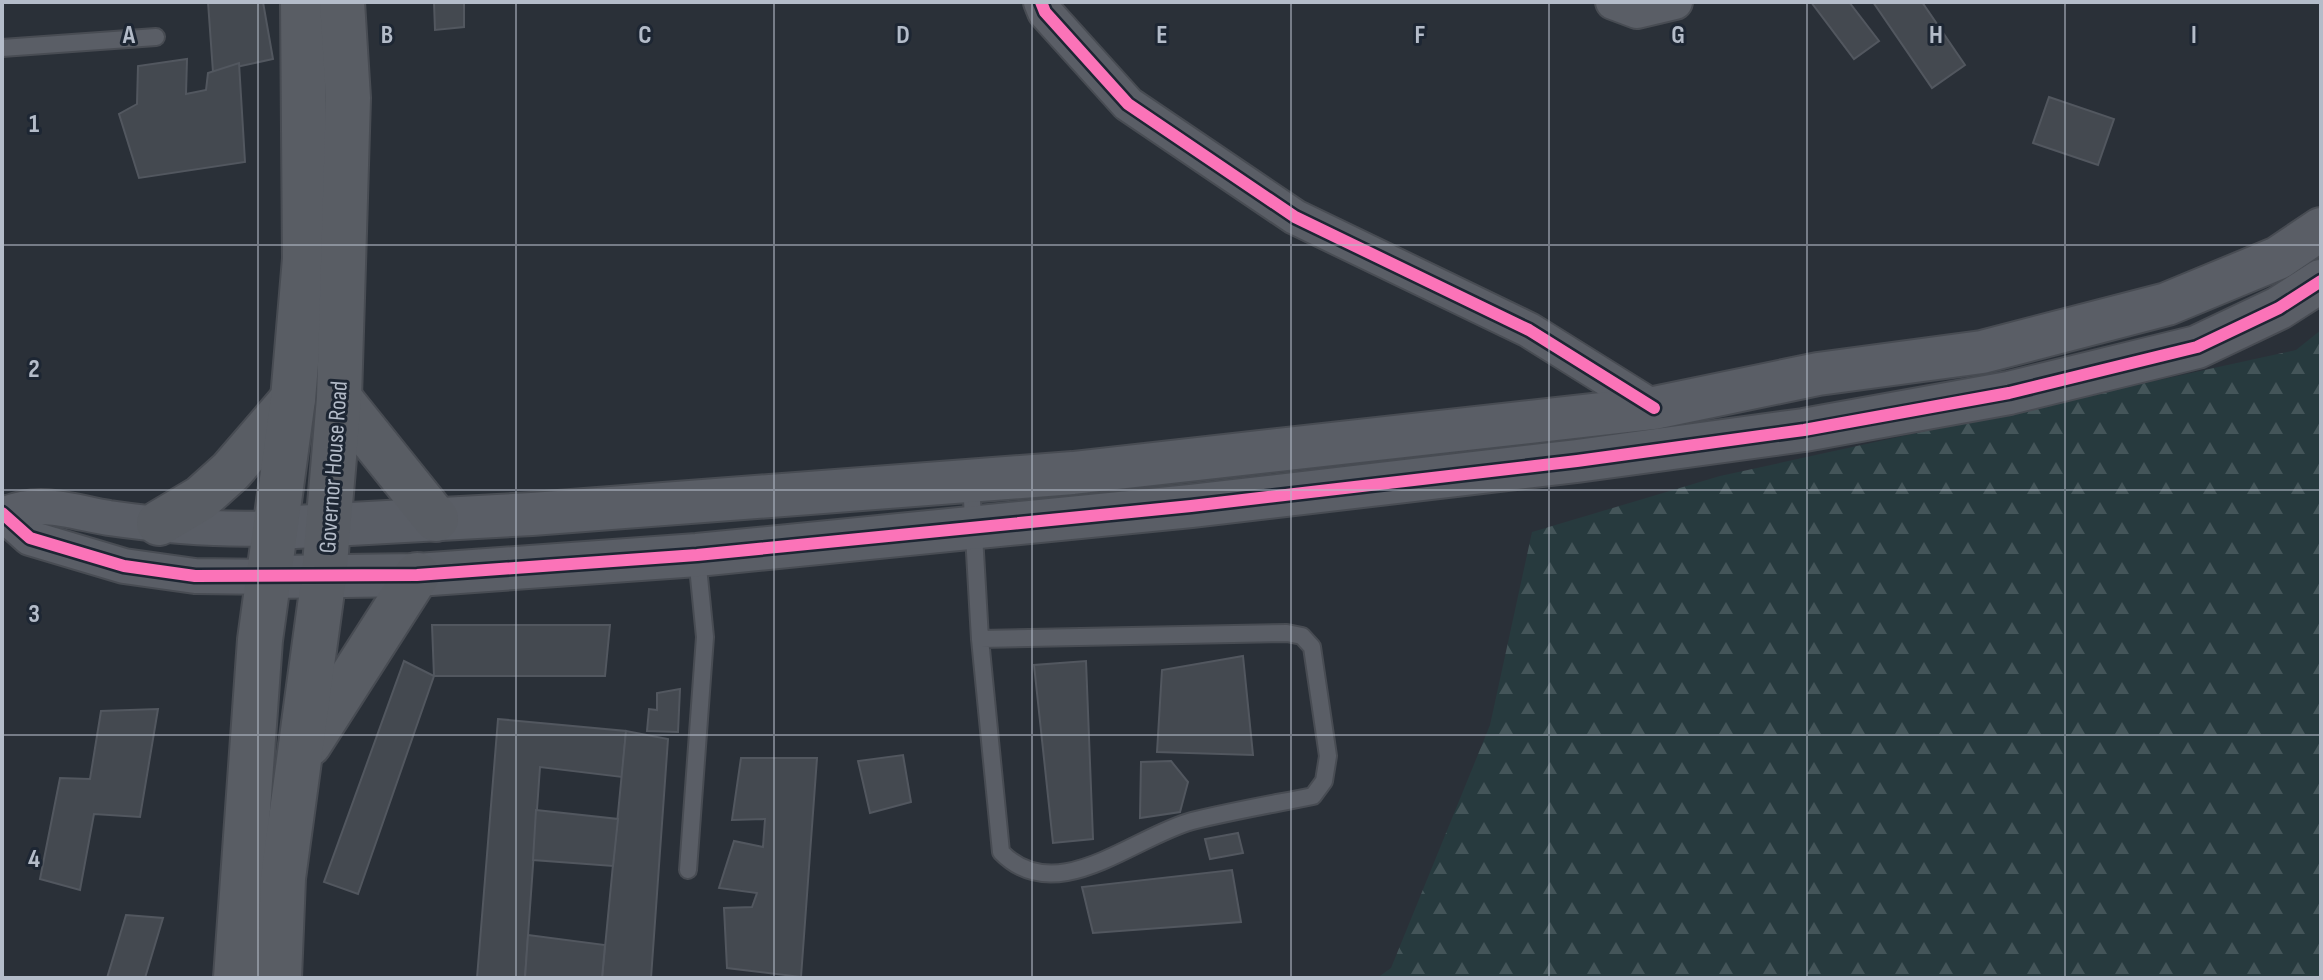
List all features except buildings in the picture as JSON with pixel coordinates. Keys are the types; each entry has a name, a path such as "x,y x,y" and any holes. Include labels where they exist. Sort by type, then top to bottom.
{"main road":[{"name":"Governor House Road","path":"236,978 260,640 293,399 305,259 303,2"},
{"name":"Governor House Road","path":"279,978 283,878 324,576 339,398 348,98 342,2"},
{"path":"339,398 436,519"},
{"path":"159,523 201,498 231,471 293,399"},
{"path":"301,756 417,575"}],"street":[{"path":"1041,2 1045,12 1128,104 1295,217 1529,330 1654,408"},
{"path":"1613,2 1637,11 1675,2"},
{"path":"2321,229 2278,258 2167,304 1982,352 1818,374 1654,408 1443,434 971,481 327,527 224,530 41,505 24,506 4,514 30,538 124,566 195,576 417,575 697,555 971,528 1577,461 1804,430 2009,393 2197,347 2279,308 2321,281"}],"lane":[{"path":"2,48 156,37"},
{"path":"971,481 971,528 980,639 1001,852 1015,867 1040,874 1071,872 1190,822 1313,796 1324,781 1328,756 1312,647 1302,636 1287,633 980,639"},
{"path":"688,870 705,637 697,555"}],"green space":[{"path":"2321,330 2321,978 1377,978 1391,968 1490,725 1532,532 1720,476 2296,350"}],"cycle path":[{"path":"1041,2 1045,12 1128,104 1295,217 1529,330 1654,408"},
{"path":"2,513 30,538 124,566 195,576 417,575 697,555 1191,506 1577,461 1804,430 2009,393 2197,347 2279,308 2321,281"}]}
